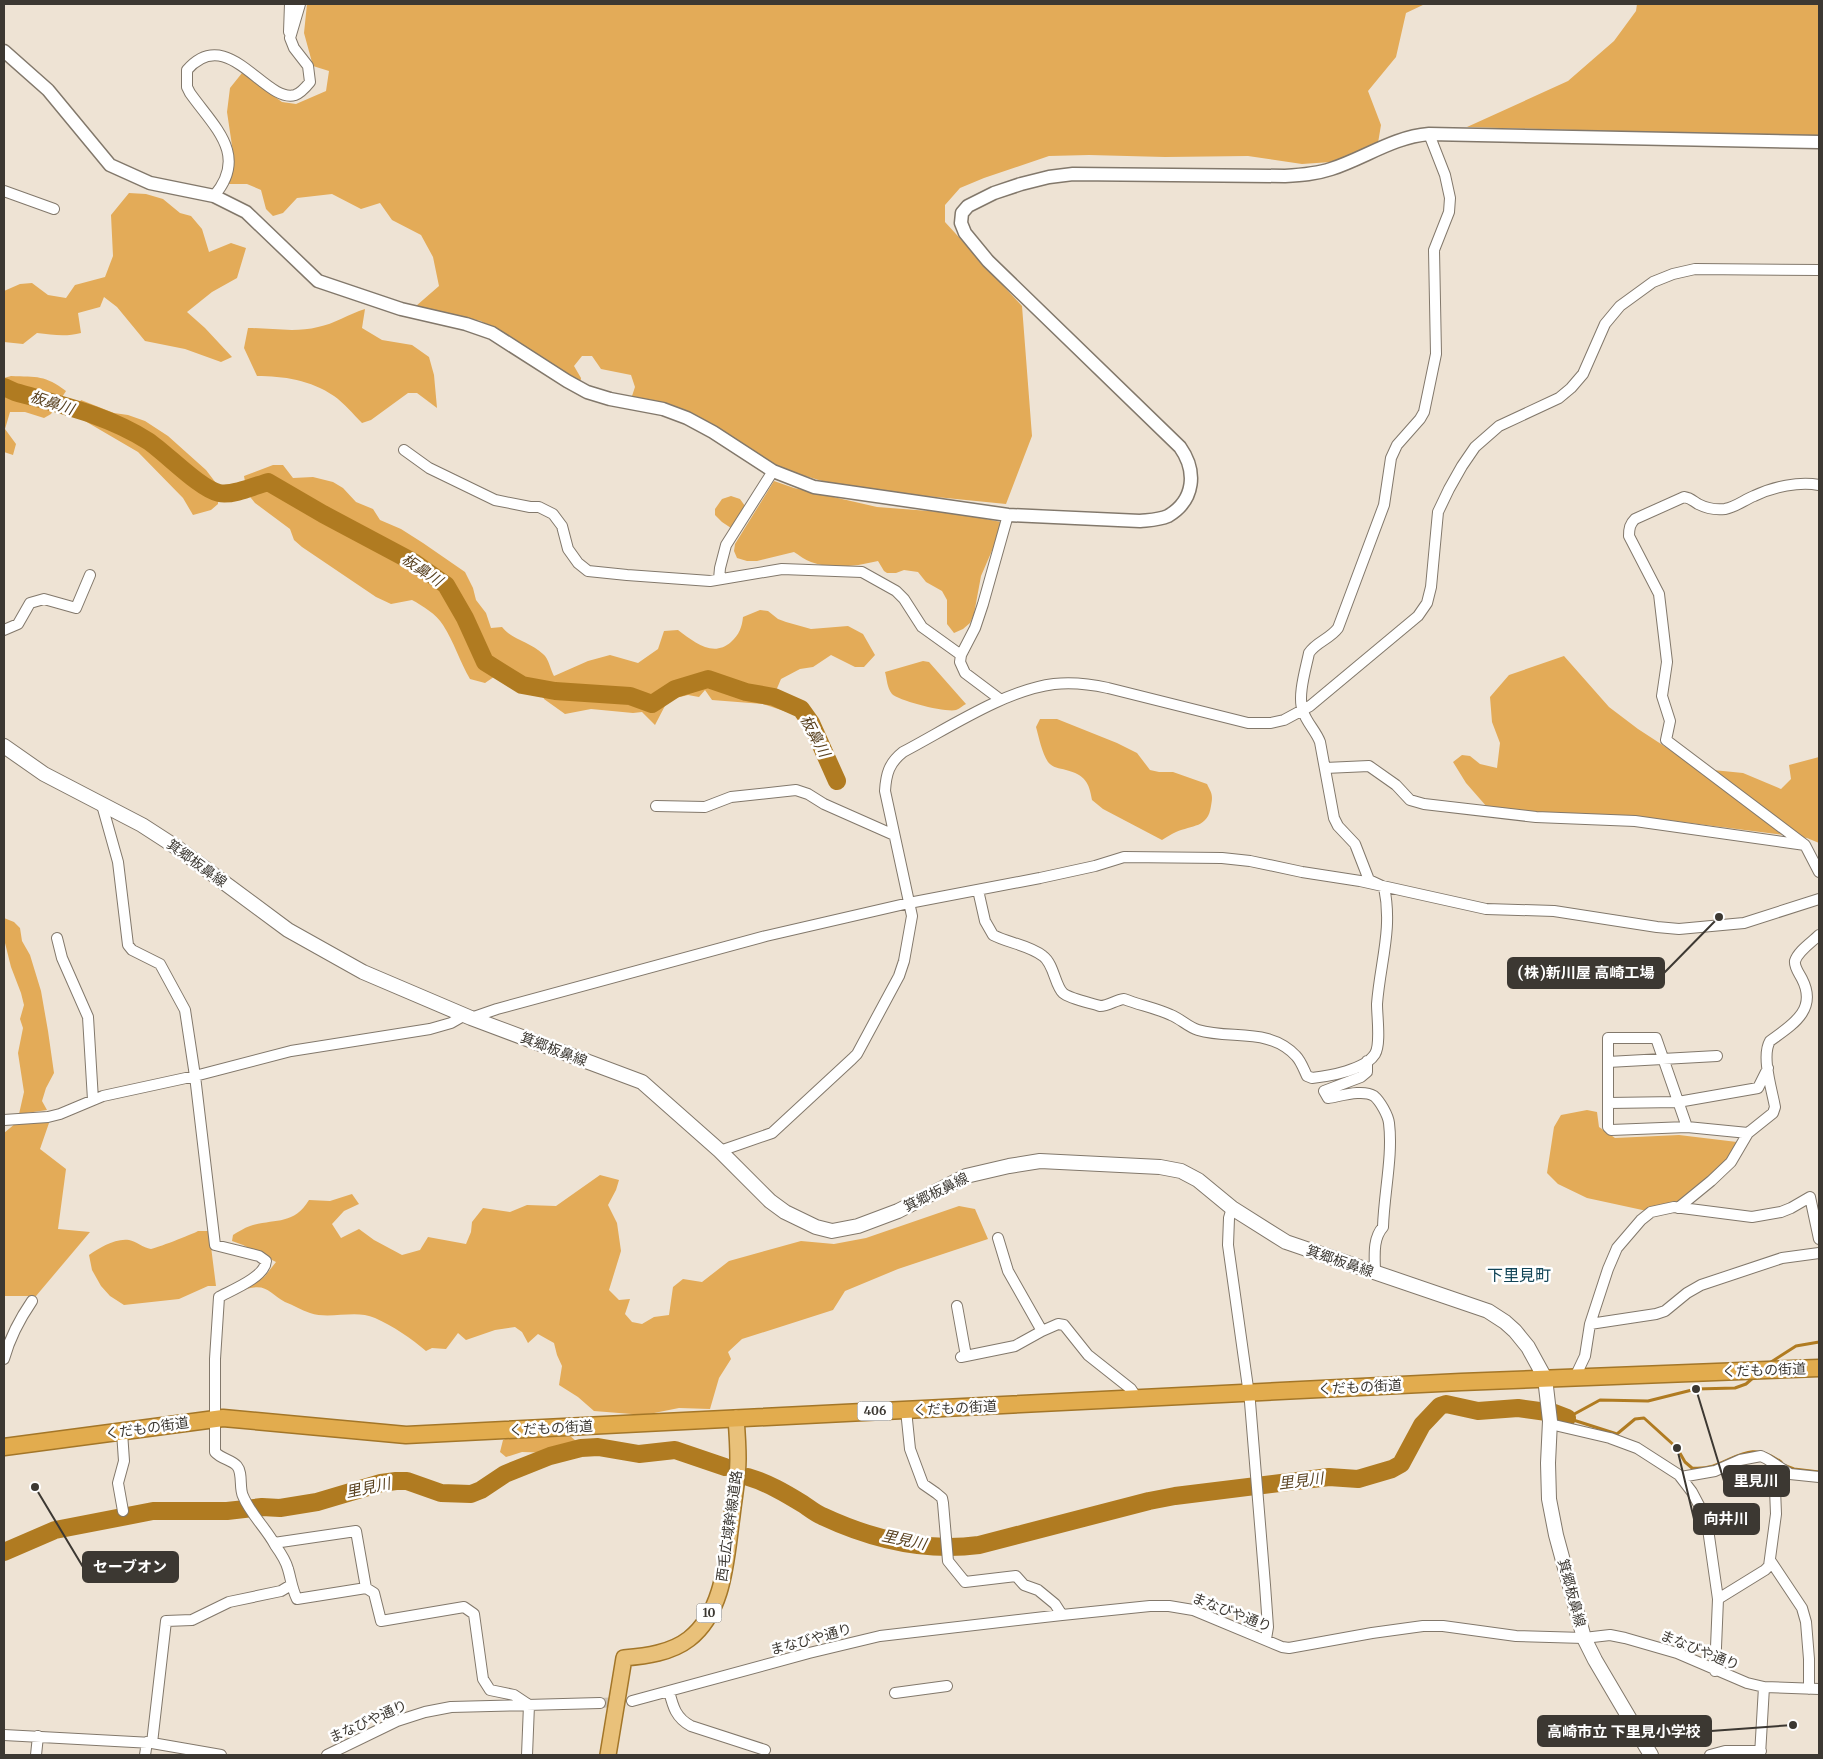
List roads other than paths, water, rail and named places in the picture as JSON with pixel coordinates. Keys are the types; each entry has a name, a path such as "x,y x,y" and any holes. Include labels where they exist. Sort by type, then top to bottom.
{"highway":[{"name":"くだもの街道","path":"4,1447 223,1418 406,1435 1248,1392 1545,1378 1819,1368"}],"main road":[{"name":"箕郷板鼻線","path":"4,746 44,774 142,825 176,847 288,930 324,952 362,972 468,1016 642,1082 720,1151 770,1201 785,1212 816,1227 832,1230 858,1226 876,1220 966,1176 1010,1166 1040,1161 1160,1167 1181,1171 1198,1180 1232,1208 1286,1242 1375,1274 1488,1311 1515,1331 1528,1347 1545,1378 1550,1418 1549,1500 1558,1543 1584,1638 1651,1755"},
{"name":"西毛広域幹線道路","path":"608,1755 624,1658 665,1651 680,1645 690,1638 702,1625 712,1608 726,1560 736,1484 738,1460 736,1418"}],"street":[{"path":"214,196 223,186 228,172 228,148 190,93 187,87 187,70 200,59 217,55 238,63 281,95 295,95 304,90 310,82 310,74 308,66 294,48 290,38 288,27 290,4"},
{"path":"290,38 300,4"},
{"path":"5,54 48,90 110,165 150,183 214,196 246,212 318,281 401,309 466,324 492,333 587,392 610,400 664,409 687,418 713,432 773,471 814,487 1008,515 1154,520 1178,509 1185,498 1192,475 1186,456 1180,447 988,261 965,233 961,223 962,213 968,206 994,194 1021,184 1049,177 1073,174 1285,176 1314,174 1333,168 1398,140 1429,134 1819,142"},
{"path":"1384,887 1369,880 1355,844 1335,822 1320,742 1316,732 1302,711 1301,696 1311,649 1335,633 1338,628 1384,505 1391,458 1397,445 1420,420 1424,412 1436,354 1434,250 1449,212 1450,198 1445,175 1429,134"},
{"path":"4,191 54,209"},
{"path":"720,1151 772,1133 857,1054 899,976 904,961 912,916 885,791 886,775 896,758 903,752 1001,700 1038,688 1069,683 1108,688 1248,723 1278,722 1302,711 1418,616 1427,603 1431,588 1438,512 1462,466 1475,447 1499,426 1559,398 1571,388 1583,374 1604,324 1620,306 1653,282 1673,274 1695,269 1819,270"},
{"path":"404,450 429,468 495,500 539,507 553,514 562,526 568,549 588,571 704,581 782,569 867,574 896,591 904,599 922,627 962,655"},
{"path":"719,579 726,545 773,471"},
{"path":"1819,485 1804,483 1768,491 1756,494 1733,507 1723,509 1712,508 1698,504 1690,498 1684,498 1635,519 1629,529 1630,536 1659,594 1667,662 1662,696 1670,721 1666,740 1805,845 1819,872"},
{"path":"1001,700 964,673 960,662 983,604 1008,515"},
{"path":"4,630 18,624 30,603 44,599 76,608 90,575"},
{"path":"1325,768 1369,766 1396,785 1410,800 1424,804 1536,817 1635,821 1805,845"},
{"path":"656,806 705,807 731,797 796,790 894,834"},
{"path":"102,805 118,862 128,945 132,950 160,964 185,1010 195,1076 215,1245 258,1256 266,1261 266,1267 260,1274 219,1298 215,1359 214,1452 236,1465 239,1469 240,1490 254,1518 274,1543 288,1568 291,1585 297,1599 366,1588 374,1593 381,1621 464,1607 474,1614 483,1679 487,1686 490,1690 514,1695 529,1705 527,1755"},
{"path":"4,1120 48,1117 93,1100 291,1051 419,1032 468,1016 766,936 909,903 1096,866 1124,857 1250,860 1486,909 1554,911 1679,929 1744,923 1819,899"},
{"path":"978,890 985,921 992,935 1044,956 1050,964 1062,993 1100,1006 1124,1000 1171,1015 1196,1030 1209,1033 1254,1036 1268,1039 1297,1056 1307,1076 1312,1078 1353,1069 1367,1061 1374,1054 1377,1046 1377,1003 1386,948 1388,905 1384,887"},
{"path":"1678,1208 1731,1162 1748,1133 1773,1112 1774,1107 1768,1068 1768,1044 1795,1023 1806,1004 1807,994 1805,985 1795,962 1798,955 1819,935"},
{"path":"57,938 62,958 88,1017 93,1100"},
{"path":"1687,1127 1656,1038 1608,1038 1608,1127 1611,1130 1687,1127 1748,1133"},
{"path":"1608,1062 1717,1056"},
{"path":"1367,1061 1367,1072 1360,1077 1324,1091 1328,1098 1362,1093 1374,1096 1389,1121 1388,1167 1383,1227 1377,1233 1375,1274"},
{"path":"1608,1103 1678,1102 1758,1088 1768,1068"},
{"path":"1575,1377 1585,1356 1590,1324 1617,1248 1641,1220 1651,1212 1661,1209 1678,1208 1752,1217 1781,1212 1810,1197 1819,1239"},
{"path":"1232,1208 1229,1218 1228,1245 1248,1392 1265,1585 1268,1627 1266,1639"},
{"path":"998,1238 1008,1271 1042,1331"},
{"path":"1590,1324 1656,1314 1665,1311 1687,1293 1701,1285 1782,1258 1819,1253"},
{"path":"4,1359 10,1337 32,1301"},
{"path":"957,1306 964,1357 1015,1346 1042,1331 1062,1324 1088,1355 1131,1389 1137,1398"},
{"path":"906,1410 910,1449 923,1484 942,1498 948,1561 965,1582 1016,1576 1024,1585 1044,1594 1055,1604 1062,1615"},
{"path":"1550,1418 1568,1427 1610,1438 1638,1448 1670,1468 1681,1477 1692,1492 1701,1508 1708,1529 1718,1599 1715,1671"},
{"path":"122,1432 124,1460 118,1484 123,1511"},
{"path":"1681,1477 1716,1471 1740,1460 1760,1456 1768,1459 1790,1474 1819,1477"},
{"path":"1718,1599 1769,1566 1776,1514 1775,1489 1780,1468"},
{"path":"274,1543 356,1531 366,1588"},
{"path":"1770,1560 1802,1608 1806,1622 1814,1689"},
{"path":"145,1755 149,1742 166,1621 192,1620 229,1602 281,1591 291,1585"},
{"name":"まなびや通り","path":"632,1701 860,1640 960,1626 1150,1606 1182,1607 1193,1610 1282,1647 1296,1648 1372,1633 1423,1626 1516,1636 1584,1638 1610,1635 1676,1653 1734,1679 1764,1687 1814,1689"},
{"path":"895,1693 947,1686"},
{"path":"1710,1755 1725,1751 1760,1753 1764,1687"},
{"path":"669,1691 676,1715 682,1721 691,1726 765,1750"},
{"name":"まなびや通り","path":"327,1755 397,1721 425,1712 451,1708 600,1703"},
{"path":"4,1735 149,1742 220,1755"},
{"path":"36,1755 38,1736"}],"waterway":[{"name":"板鼻川","path":"4,387 15,392 67,406 117,424 148,441 202,485 219,493 237,492 268,482 415,563 446,585 465,618 485,662 522,685 555,691 630,696 652,704 675,689 708,679 746,692 774,697 801,709 811,723 837,781"},
{"name":"里見川","path":"1768,1364 1796,1346 1819,1342"},
{"name":"里見川","path":"1567,1418 1600,1400 1648,1401 1696,1389 1735,1388 1746,1384 1754,1377"},
{"name":"里見川","path":"748,1477 776,1489 819,1515 860,1531 899,1542 939,1547 959,1547 979,1545 1175,1496 1329,1477 1358,1479 1392,1469 1401,1464 1422,1425 1440,1406 1446,1404 1478,1411 1518,1408 1554,1413 1567,1418"},
{"path":"1567,1418 1617,1434 1635,1419 1644,1418 1677,1448 1685,1462 1692,1468 1705,1468 1717,1465 1736,1456 1756,1452 1768,1454 1781,1462"},
{"name":"里見川","path":"4,1552 55,1530 153,1511 227,1511 262,1507 280,1508 317,1502 381,1483 396,1481 407,1481 441,1493 471,1494 481,1490 505,1474 550,1456 581,1448 598,1447 639,1454 675,1450 725,1467"},
{"path":"1786,1466 1794,1469 1819,1472"}],"tunnel":[{"path":"600,1703 632,1701"}],"place":[{"name":"(株)新川屋 高崎工場","path":"1719,917"},
{"name":"里見川","path":"1696,1389"},
{"name":"向井川","path":"1677,1448"},
{"name":"セーブオン","path":"35,1487"},
{"name":"高崎市立 下里見小学校","path":"1793,1725"}],"district":[{"name":"下里見町","path":"1519,1275"}]}
